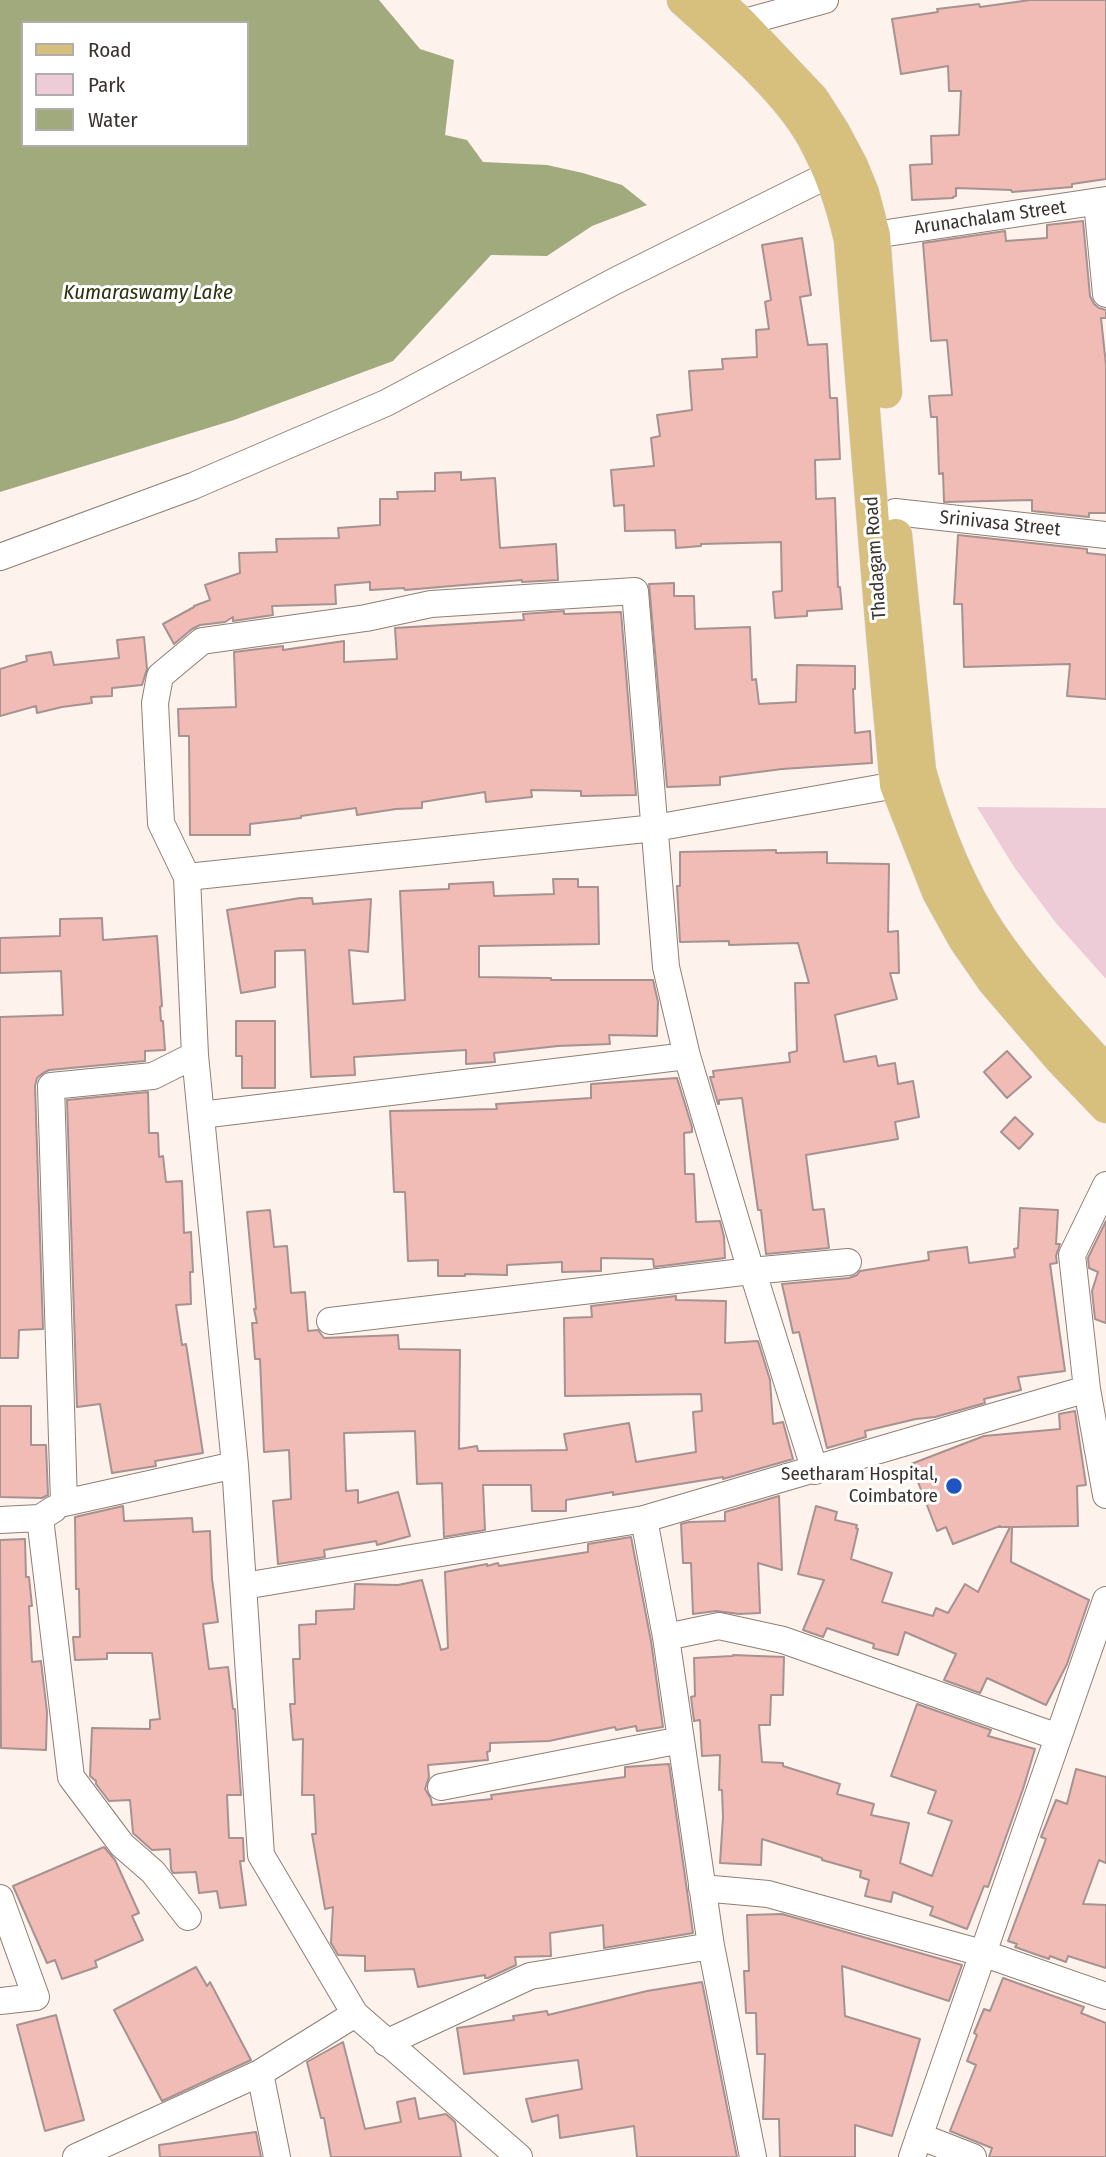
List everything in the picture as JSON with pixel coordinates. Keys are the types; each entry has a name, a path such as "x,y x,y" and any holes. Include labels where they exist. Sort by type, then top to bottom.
{"main road":[{"name":"Thadagam Road","path":"684,0 784,97 812,136 863,193 874,235 895,512 920,771 928,800 947,852 990,933 1031,988 1106,1070"},
{"name":"Thadagam Road","path":"716,0 813,99 834,132 850,240 897,785 938,892 964,939 993,981 1060,1059 1106,1107"}],"street":[{"path":"741,23 825,0"},
{"path":"0,557 193,486 386,402 615,281 841,170"},
{"path":"1101,201 1106,294"},
{"name":"Arunachalam Street","path":"874,235 1101,201"},
{"path":"845,218 874,235"},
{"name":"Srinivasa Street","path":"895,512 1106,535"},
{"path":"519,2157 355,2014 261,1855 235,1465 195,1055 187,877 161,823 155,703 160,676 202,641 366,618 431,604 635,591 666,967 687,1056 751,1271 815,1471"},
{"path":"187,877 655,828 897,785"},
{"path":"65,1503 51,1086 153,1076 195,1055"},
{"path":"201,1115 687,1056"},
{"path":"1106,1185 1073,1255 1087,1390 1106,1495"},
{"path":"330,1321 848,1262"},
{"path":"244,1586 644,1520 1087,1390"},
{"path":"0,1520 40,1518 65,1503 235,1465"},
{"path":"40,1518 71,1777 122,1845 153,1872 188,1917"},
{"path":"644,1520 666,1637 711,1946 753,2157"},
{"path":"973,2157 916,2147 1106,1600"},
{"path":"666,1637 719,1626 783,1640 1058,1737"},
{"path":"441,1787 681,1740"},
{"path":"702,1888 768,1894 982,1953 1106,1996"},
{"path":"0,1898 36,1997 0,2001"},
{"path":"386,2043 530,1976 711,1946"},
{"path":"76,2157 260,2073 355,2014"},
{"path":"260,2073 277,2157"}],"green space":[{"path":"977,807 1106,808 1106,979 1056,923 1014,867"}],"water":[{"name":"Kumaraswamy Lake","path":"0,0 379,0 420,49 454,60 445,135 467,140 483,162 547,165 583,173 622,185 647,205 592,226 547,256 491,255 393,361 234,420 0,492"}],"building":[{"path":"1030,0 1106,0 1106,179 1072,184 1072,187 1012,192 956,188 956,196 953,198 912,200 910,165 932,164 931,136 959,135 961,91 949,91 948,66 901,74 892,19 938,12 937,9 979,4 980,7"},
{"path":"1083,221 1090,296 1094,304 1106,310 1106,318 1101,318 1106,365 1106,513 1089,513 1089,517 1032,511 1032,500 944,502 943,473 939,474 937,417 931,417 929,396 952,395 947,340 931,341 923,243 1005,231 1006,241 1047,238 1047,225"},
{"path":"802,238 811,295 800,297 808,345 827,344 830,398 837,398 840,459 815,460 816,499 835,498 838,587 842,609 807,611 807,616 775,618 773,592 782,591 781,542 701,544 676,548 675,530 625,531 624,505 614,506 611,470 654,466 651,438 660,436 657,415 692,410 689,371 723,369 722,359 757,357 756,330 769,329 765,302 771,300 762,245"},
{"path":"461,472 461,480 495,478 500,548 556,544 558,580 522,580 405,590 370,590 370,582 335,585 336,604 272,606 273,615 233,621 233,617 225,622 200,625 174,644 163,624 210,600 205,585 240,573 239,553 277,552 276,539 339,538 338,528 380,525 380,499 398,499 397,492 435,491 435,473"},
{"path":"958,535 1087,549 1087,553 1106,555 1106,699 1067,696 1070,664 964,667 962,604 954,604"},
{"path":"674,583 674,596 694,596 695,629 750,627 752,680 756,679 759,704 796,702 797,665 855,666 855,733 870,731 872,763 782,769 720,777 720,785 667,787 649,584"},
{"path":"564,611 564,614 621,612 636,795 581,796 581,791 531,790 532,797 486,802 485,792 422,802 422,808 357,815 356,808 250,824 250,835 190,835 189,736 179,736 178,709 236,707 234,652 283,646 283,650 344,641 344,662 397,659 395,628 524,620 523,614"},
{"path":"144,637 147,669 142,685 112,688 112,696 91,697 92,703 37,713 36,706 0,716 0,669 27,661 26,656 51,652 54,665 119,658 117,640"},
{"path":"776,850 776,853 827,852 827,863 889,864 888,932 898,931 899,973 890,973 897,999 835,1015 844,1062 876,1056 878,1066 895,1063 898,1084 913,1081 919,1117 895,1122 898,1139 806,1155 813,1210 824,1209 829,1248 766,1254 742,1098 719,1100 718,1104 710,1077 714,1077 713,1071 790,1062 789,1053 797,1051 795,983 809,983 798,943 729,945 729,941 680,942 677,886 680,886 680,852"},
{"path":"553,879 578,879 578,887 598,887 599,944 479,946 479,977 653,980 658,1002 657,1036 609,1035 610,1044 494,1053 495,1062 466,1064 466,1050 354,1057 355,1075 311,1077 305,950 275,951 275,987 241,993 227,910 300,898 312,898 313,904 371,899 368,952 349,950 353,1004 405,1000 400,891 449,889 449,884 493,882 494,896 554,894"},
{"path":"102,918 103,940 157,936 165,1050 145,1051 145,1061 49,1070 37,1078 35,1086 43,1329 19,1330 18,1358 0,1358 0,1017 63,1015 61,971 0,973 0,938 60,936 60,919"},
{"path":"236,1021 275,1021 275,1088 242,1088 242,1056 236,1056"},
{"path":"1007,1051 1031,1077 1007,1098 984,1072"},
{"path":"677,1078 692,1127 692,1132 684,1133 685,1174 694,1174 696,1222 720,1221 725,1258 654,1267 653,1259 601,1258 601,1271 562,1272 562,1262 507,1265 507,1275 465,1276 438,1276 438,1260 408,1261 405,1192 394,1192 390,1111 497,1109 496,1104 591,1098 591,1084"},
{"path":"148,1092 149,1133 158,1133 159,1157 163,1156 166,1182 182,1181 184,1233 191,1232 191,1304 176,1305 182,1345 186,1344 203,1453 155,1461 156,1466 112,1473 100,1404 77,1407 67,1100"},
{"path":"1015,1117 1033,1134 1019,1149 1001,1132"},
{"path":"1020,1208 1058,1210 1056,1244 1060,1244 1057,1263 1050,1264 1065,1371 1018,1377 1021,1390 984,1399 985,1403 935,1417 865,1431 866,1437 827,1448 799,1332 793,1333 782,1284 849,1278 860,1271 929,1260 928,1252 967,1247 969,1263 1015,1257"},
{"path":"270,1210 274,1247 287,1246 291,1293 305,1292 308,1331 318,1330 324,1338 398,1335 399,1349 460,1350 459,1449 477,1446 478,1451 567,1450 564,1434 629,1423 636,1462 696,1452 693,1412 702,1411 701,1394 565,1396 564,1318 592,1317 591,1306 676,1296 676,1300 726,1301 725,1343 758,1341 770,1380 773,1424 783,1422 793,1459 723,1479 566,1500 566,1511 532,1511 531,1485 483,1485 485,1530 444,1537 442,1483 417,1484 415,1431 344,1433 346,1491 358,1490 358,1503 398,1492 410,1536 377,1545 376,1541 324,1550 325,1557 278,1564 273,1501 291,1499 289,1450 264,1452 260,1359 255,1359 252,1323 257,1323 247,1212"},
{"path":"1106,1221 1106,1323 1095,1319 1092,1291 1098,1272 1089,1268 1088,1258"},
{"path":"0,1406 31,1406 31,1445 46,1445 48,1495 42,1498 0,1497"},
{"path":"1075,1411 1086,1485 1077,1486 1078,1526 1012,1527 1011,1562 1089,1600 1067,1664 1046,1705 987,1678 980,1693 944,1680 956,1654 905,1632 898,1655 873,1648 874,1644 827,1628 823,1637 803,1630 824,1580 798,1574 816,1506 837,1512 835,1520 857,1525 851,1559 892,1573 882,1602 933,1616 936,1608 948,1613 965,1584 978,1592 1010,1527 1000,1526 953,1544 946,1527 937,1531 911,1464 984,1436 1060,1429 1059,1414"},
{"path":"779,1496 782,1570 758,1563 760,1613 716,1611 693,1614 691,1563 683,1563 681,1524 725,1521 725,1512"},
{"path":"123,1506 124,1521 192,1518 193,1532 210,1531 212,1579 218,1622 203,1624 209,1669 228,1667 235,1709 241,1795 227,1795 229,1838 243,1838 244,1861 240,1861 246,1905 220,1908 217,1891 199,1893 196,1872 173,1873 170,1849 152,1850 133,1833 130,1800 109,1801 90,1776 92,1728 150,1729 150,1720 160,1719 152,1653 107,1653 107,1659 75,1660 73,1637 80,1637 75,1517"},
{"path":"631,1537 651,1641 663,1727 637,1731 636,1726 616,1730 615,1727 549,1741 490,1743 488,1760 428,1765 429,1777 425,1789 432,1805 492,1799 491,1795 625,1777 625,1767 669,1764 693,1933 604,1948 603,1925 550,1933 551,1956 515,1957 516,1965 488,1978 485,1978 485,1975 418,1987 414,1969 365,1971 365,1956 338,1955 331,1943 333,1907 325,1909 312,1834 316,1834 314,1795 302,1795 303,1739 293,1740 290,1704 295,1704 293,1659 300,1659 299,1625 316,1624 316,1611 354,1609 355,1584 398,1585 422,1580 441,1650 448,1648 445,1572 487,1564 498,1563 499,1566 588,1552 588,1544"},
{"path":"25,1539 26,1577 29,1577 32,1606 29,1606 32,1662 41,1661 47,1712 46,1750 1,1748 0,1540"},
{"path":"733,1655 784,1657 783,1695 771,1695 770,1725 759,1725 762,1762 783,1763 783,1766 840,1784 837,1794 874,1804 871,1815 909,1823 900,1863 932,1876 952,1821 928,1813 936,1791 891,1776 917,1704 991,1730 988,1736 1035,1749 988,1887 984,1886 967,1929 930,1915 933,1907 893,1892 891,1902 865,1896 869,1880 860,1877 861,1871 762,1839 761,1865 720,1863 723,1817 722,1790 719,1790 720,1755 702,1756 700,1720 694,1721 691,1697 695,1696 694,1658"},
{"path":"1076,1769 1106,1777 1106,1863 1099,1860 1083,1904 1106,1905 1106,1968 1068,1956 1066,1962 1050,1956 1049,1959 1015,1947 1017,1944 1008,1941 1046,1839 1041,1837 1056,1800 1067,1804"},
{"path":"104,1847 115,1860 139,1913 132,1916 143,1940 95,1961 97,1967 62,1979 55,1960 47,1963 13,1886"},
{"path":"782,1914 962,1965 949,2001 842,1966 845,2016 920,2039 892,2136 855,2125 855,2157 780,2157 779,2119 763,2119 765,2054 757,2054 756,2013 746,2013 744,1971 749,1971 747,1915"},
{"path":"196,1967 207,1986 210,1982 251,2060 162,2101 114,2010"},
{"path":"1003,1978 1084,2007 1081,2013 1106,2023 1106,2157 989,2157 992,2148 950,2131 976,2065 967,2061 977,2035 974,2033 984,2009 990,2011"},
{"path":"702,1982 737,2157 637,2157 634,2126 560,2138 558,2115 532,2122 526,2099 582,2089 578,2060 464,2074 457,2028 514,2020 513,2016 547,2011 548,2015 647,1991"},
{"path":"56,2015 84,2120 45,2131 17,2025"},
{"path":"343,2042 365,2129 401,2122 397,2102 415,2098 419,2119 446,2114 455,2122 461,2157 331,2157 324,2118 321,2118 307,2062"},
{"path":"256,2132 261,2157 160,2157 159,2145"}],"place":[{"name":"Seetharam Hospital, Coimbatore","path":"954,1486"}]}
